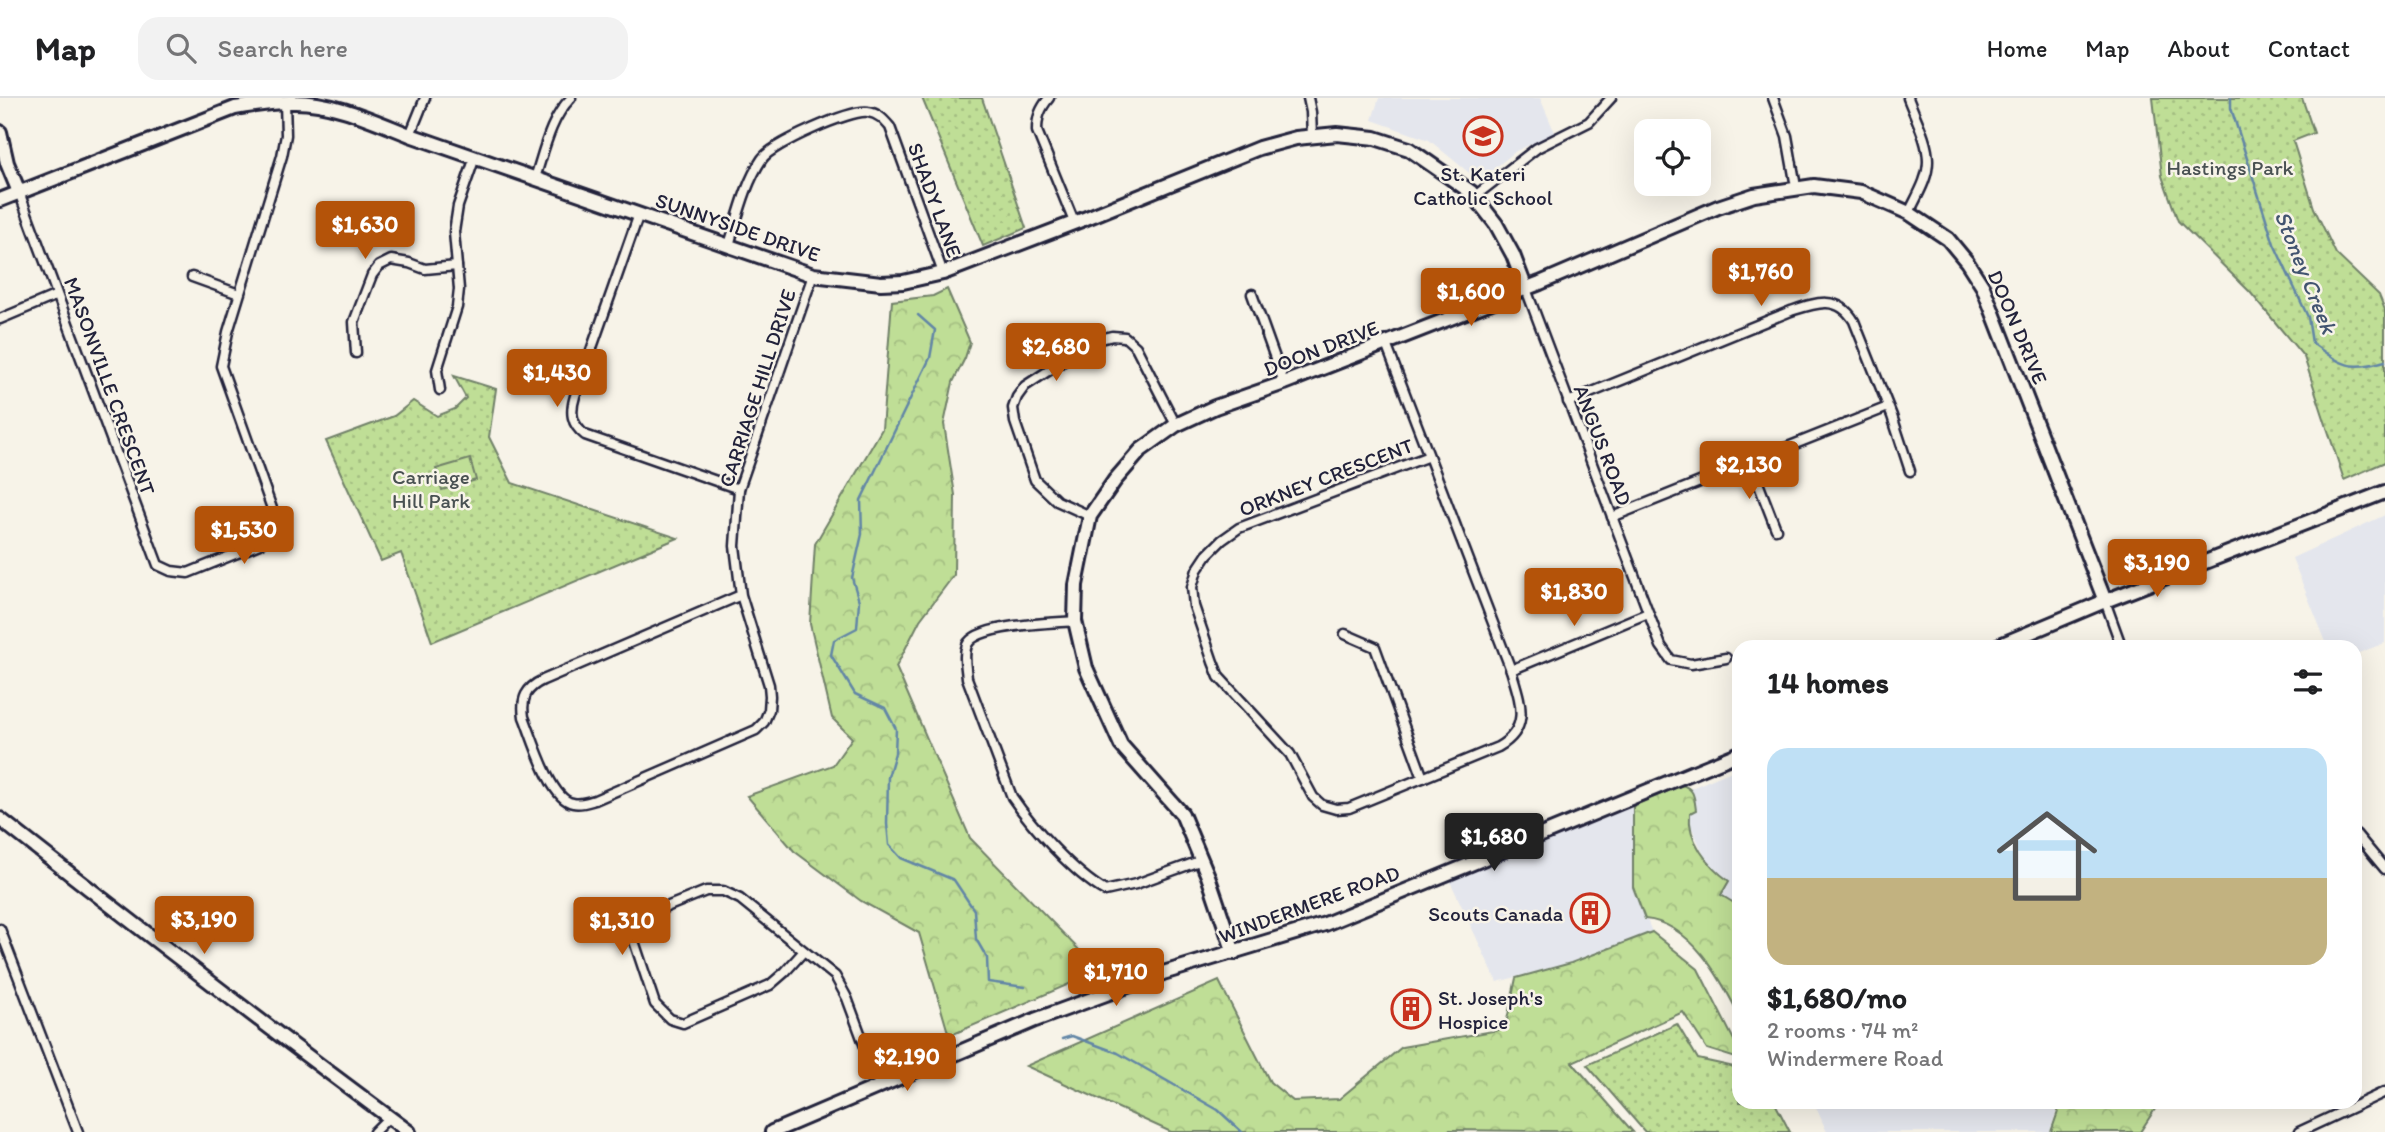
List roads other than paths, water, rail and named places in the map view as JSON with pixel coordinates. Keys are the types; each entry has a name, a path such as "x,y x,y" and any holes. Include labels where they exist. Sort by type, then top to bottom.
{"street":[{"path":"410,135 425,98"},
{"path":"535,178 551,130 561,108 571,98"},
{"path":"1049,98 1037,118 1037,131 1074,222"},
{"path":"1308,98 1312,136"},
{"path":"1475,196 1537,148 1589,122 1611,98"},
{"path":"1773,98 1787,136 1797,187"},
{"path":"1908,98 1926,147 1928,162 1925,178 1909,213"},
{"name":"SUNNYSIDE DRIVE","path":"0,200 235,108 285,102 324,106 364,117 813,275 881,284 943,273 1259,148 1296,138 1338,134 1375,138 1401,146 1440,169 1475,196 1502,234 1526,289"},
{"name":"MASONVILLE CRESCENT","path":"19,192 158,565 171,571 188,573 262,543 272,532 275,517 222,366 228,332 282,156 286,135 285,102"},
{"name":"SHADY LANE","path":"729,245 753,175 763,157 782,142 851,113 867,111 881,116 890,127 943,273"},
{"path":"0,132 7,163 19,192"},
{"path":"440,390 438,370 457,307 459,289 454,232 458,206 475,158"},
{"name":"DOON DRIVE","path":"1234,953 1202,860 1182,814 1121,745 1086,668 1075,621 1076,585 1090,516 1115,480 1141,450 1176,425 1216,407 1526,289 1718,207 1754,195 1797,187 1826,187 1861,192 1909,213 1948,239 1983,287 2105,601"},
{"path":"639,214 575,396 573,420 577,429 585,435 739,489"},
{"path":"356,353 354,322 372,275 379,266 391,260 425,269 457,266"},
{"name":"CARRIAGE HILL DRIVE","path":"741,595 542,680 526,692 524,717 553,786 563,799 572,803 595,800 755,730 764,722 769,710 769,685 741,595 735,546 739,489 813,275"},
{"path":"192,277 239,294"},
{"name":"ANGUS ROAD","path":"1526,289 1661,646 1671,660 1691,664 1726,658"},
{"path":"1252,294 1284,383"},
{"path":"0,319 57,295"},
{"path":"1568,402 1817,302 1833,303 1848,311 1888,407 1910,471"},
{"path":"1090,516 1057,500 1035,480 1015,422 1013,408 1025,386 1096,340 1112,336 1125,337 1136,347 1176,425"},
{"name":"ORKNEY CRESCENT","path":"1386,344 1429,456 1511,670 1521,713 1519,727 1510,740 1498,747 1349,807 1336,809 1322,806 1313,797 1297,765 1280,741 1219,677 1194,607 1192,587 1197,569 1222,540 1239,528 1429,456"},
{"path":"1612,517 1888,407"},
{"path":"1750,462 1776,529"},
{"path":"2012,640 2385,492"},
{"path":"2105,601 2119,640"},
{"path":"1511,670 1648,614"},
{"path":"1075,621 991,630 973,637 967,646 967,678 1012,797 1023,814 1087,880 1105,891 1136,884 1202,860"},
{"path":"1345,634 1375,647 1423,778"},
{"name":"WINDERMERE ROAD","path":"772,1132 1035,1020 1163,973 1325,924 1732,756"},
{"path":"0,818 219,990 410,1132"},
{"path":"2362,841 2385,869"},
{"path":"804,951 770,985 683,1023 670,1019 655,1004 632,935 637,921 644,916 706,891 723,891 740,900 804,951 835,976 847,998 880,1087"},
{"path":"0,929 78,1132"},
{"path":"2362,1103 2385,1092"},
{"path":"2299,1132 2348,1109"},
{"path":"374,1132 389,1117"}],"waterway":[{"name":"Stoney Creek","path":"2231,98 2231,108 2274,244 2308,317 2312,343 2338,361 2353,366 2385,361"},
{"path":"918,315 935,330 930,358 861,500 862,534 852,578 859,601 857,628 834,640 831,655 855,694 885,708 896,729 895,753 888,777 889,845 901,858 954,880 974,910 976,939 987,958 988,982 1025,987"},
{"path":"1062,1039 1072,1036 1118,1053 1218,1110 1242,1132"}],"place":[{"name":"St. Kateri Catholic School","path":"1483,136"},
{"name":"Scouts Canada","path":"1590,913"},
{"name":"St. Joseph's Hospice","path":"1411,1009"}],"park label":[{"name":"Hastings Park","path":"2230,167"},
{"name":"Carriage Hill Park","path":"431,488"}]}
